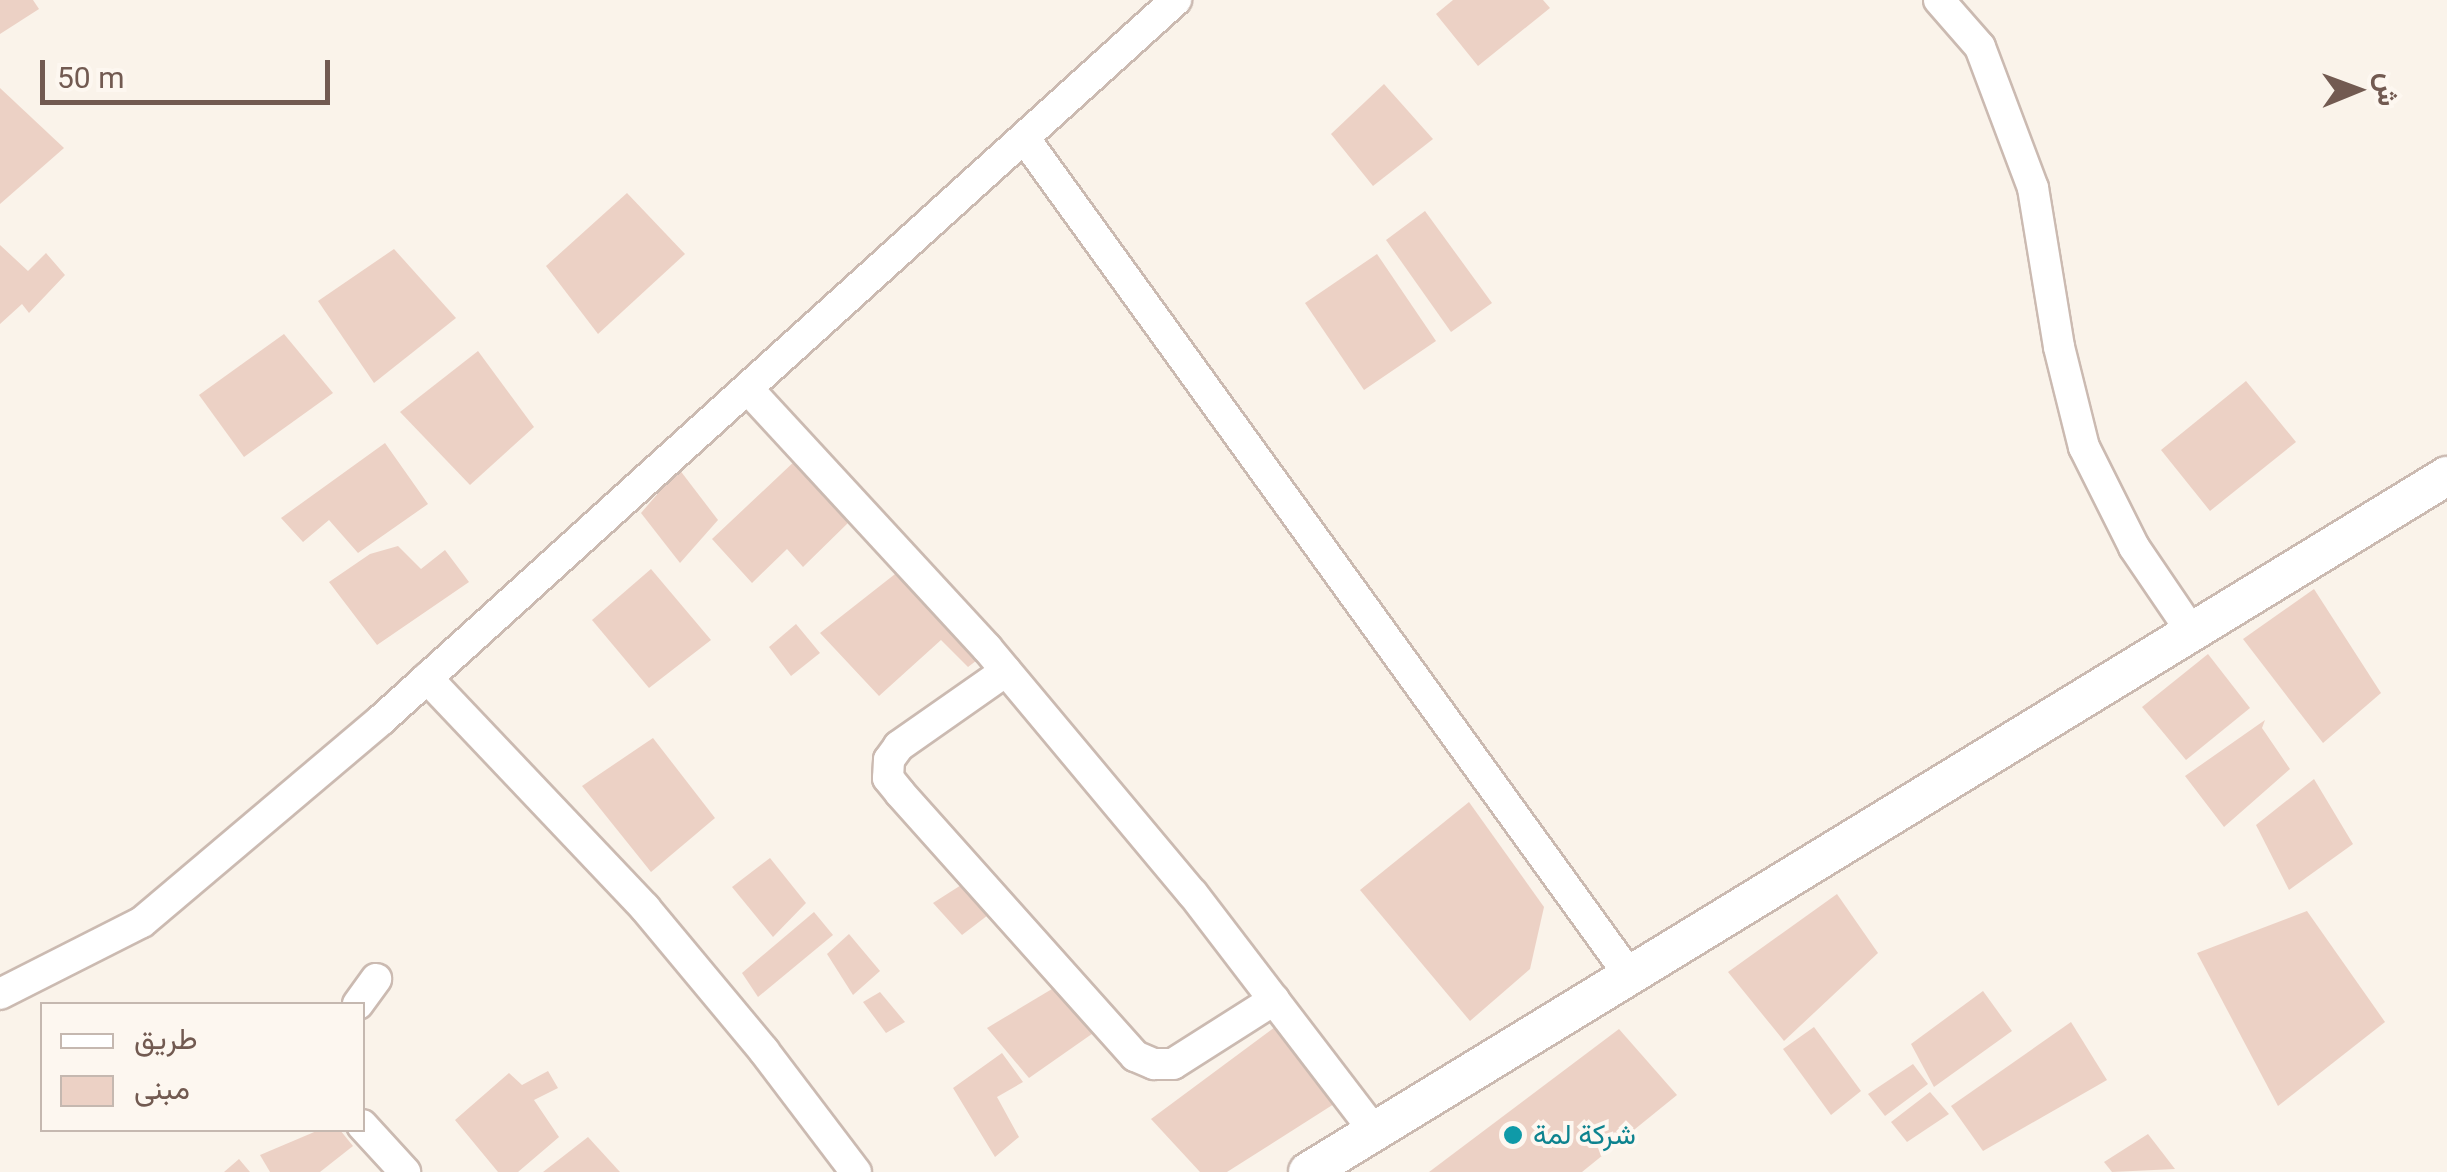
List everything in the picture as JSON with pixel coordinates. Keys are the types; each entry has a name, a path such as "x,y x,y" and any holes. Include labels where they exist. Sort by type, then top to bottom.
{"street":[{"path":"0,994 142,922 427,678 1176,0"},
{"path":"1939,0 1980,48 2033,188 2058,347 2084,447 2134,547 2190,630"},
{"path":"1025,139 1630,976"},
{"path":"748,389 1006,671 1193,894 1374,1132"},
{"path":"1308,1172 2447,476"},
{"path":"1006,671 899,746 889,760 888,778 900,793 1135,1056 1154,1064 1173,1064 1274,1000"},
{"path":"427,678 645,908 764,1051 856,1172"},
{"path":"359,1002 376,978"},
{"path":"365,1128 405,1172"}],"building":[{"path":"0,0 33,0 39,9 0,34"},
{"path":"1453,0 1543,0 1550,8 1478,66 1436,14"},
{"path":"1384,84 1433,139 1373,186 1331,134"},
{"path":"0,88 64,148 0,204"},
{"path":"627,193 685,254 598,334 546,266"},
{"path":"1425,211 1492,303 1451,332 1386,240"},
{"path":"0,245 28,271 46,253 65,275 29,313 22,304 0,324"},
{"path":"394,249 456,318 374,383 318,301"},
{"path":"1377,254 1436,341 1364,390 1305,303"},
{"path":"284,334 333,393 244,457 199,395"},
{"path":"478,351 534,427 470,485 400,412"},
{"path":"2246,381 2296,442 2210,511 2161,450"},
{"path":"385,443 428,504 358,553 329,520 303,542 281,518"},
{"path":"798,458 851,520 803,567 787,549 752,583 712,539"},
{"path":"679,469 718,520 680,563 641,513"},
{"path":"398,546 421,569 445,550 469,582 377,645 329,582 370,554"},
{"path":"904,567 985,654 968,667 941,640 879,696 820,633"},
{"path":"651,569 711,640 649,688 592,620"},
{"path":"2314,589 2381,693 2323,743 2243,639"},
{"path":"796,624 820,653 791,676 769,647"},
{"path":"2208,654 2250,708 2186,760 2142,707"},
{"path":"2265,720 2262,728 2290,769 2224,827 2185,776"},
{"path":"653,738 715,818 651,872 582,786"},
{"path":"2314,779 2353,844 2289,890 2256,825"},
{"path":"1469,802 1544,907 1530,969 1470,1021 1360,890"},
{"path":"770,858 806,903 773,937 732,887"},
{"path":"969,880 992,912 962,935 933,903"},
{"path":"1837,894 1878,953 1784,1041 1728,972"},
{"path":"2307,911 2385,1022 2278,1106 2197,953"},
{"path":"814,912 833,935 758,997 742,973"},
{"path":"849,934 880,971 853,995 827,954"},
{"path":"1062,983 1099,1029 1029,1078 987,1028"},
{"path":"1983,991 2012,1031 1934,1087 1911,1044"},
{"path":"880,992 905,1022 886,1033 863,1002"},
{"path":"2071,1022 2107,1080 1983,1151 1951,1106"},
{"path":"1275,1027 1334,1104 1227,1172 1200,1172 1151,1119"},
{"path":"1814,1027 1861,1091 1831,1115 1783,1049"},
{"path":"1619,1029 1677,1095 1582,1172 1429,1172"},
{"path":"1002,1053 1023,1082 997,1097 1019,1137 995,1157 953,1088"},
{"path":"1913,1064 1928,1084 1885,1116 1868,1094"},
{"path":"548,1071 558,1088 534,1100 559,1137 518,1172 498,1172 455,1120 509,1073 522,1085"},
{"path":"1930,1092 1949,1114 1907,1142 1891,1122"},
{"path":"314,1132 342,1132 353,1146 320,1172 270,1172 260,1155"},
{"path":"2148,1134 2175,1169 2112,1172 2104,1162"},
{"path":"588,1137 620,1172 543,1172"},
{"path":"239,1159 250,1172 224,1172"}],"place":[{"name":"شركة لمة","path":"1513,1135"}]}
